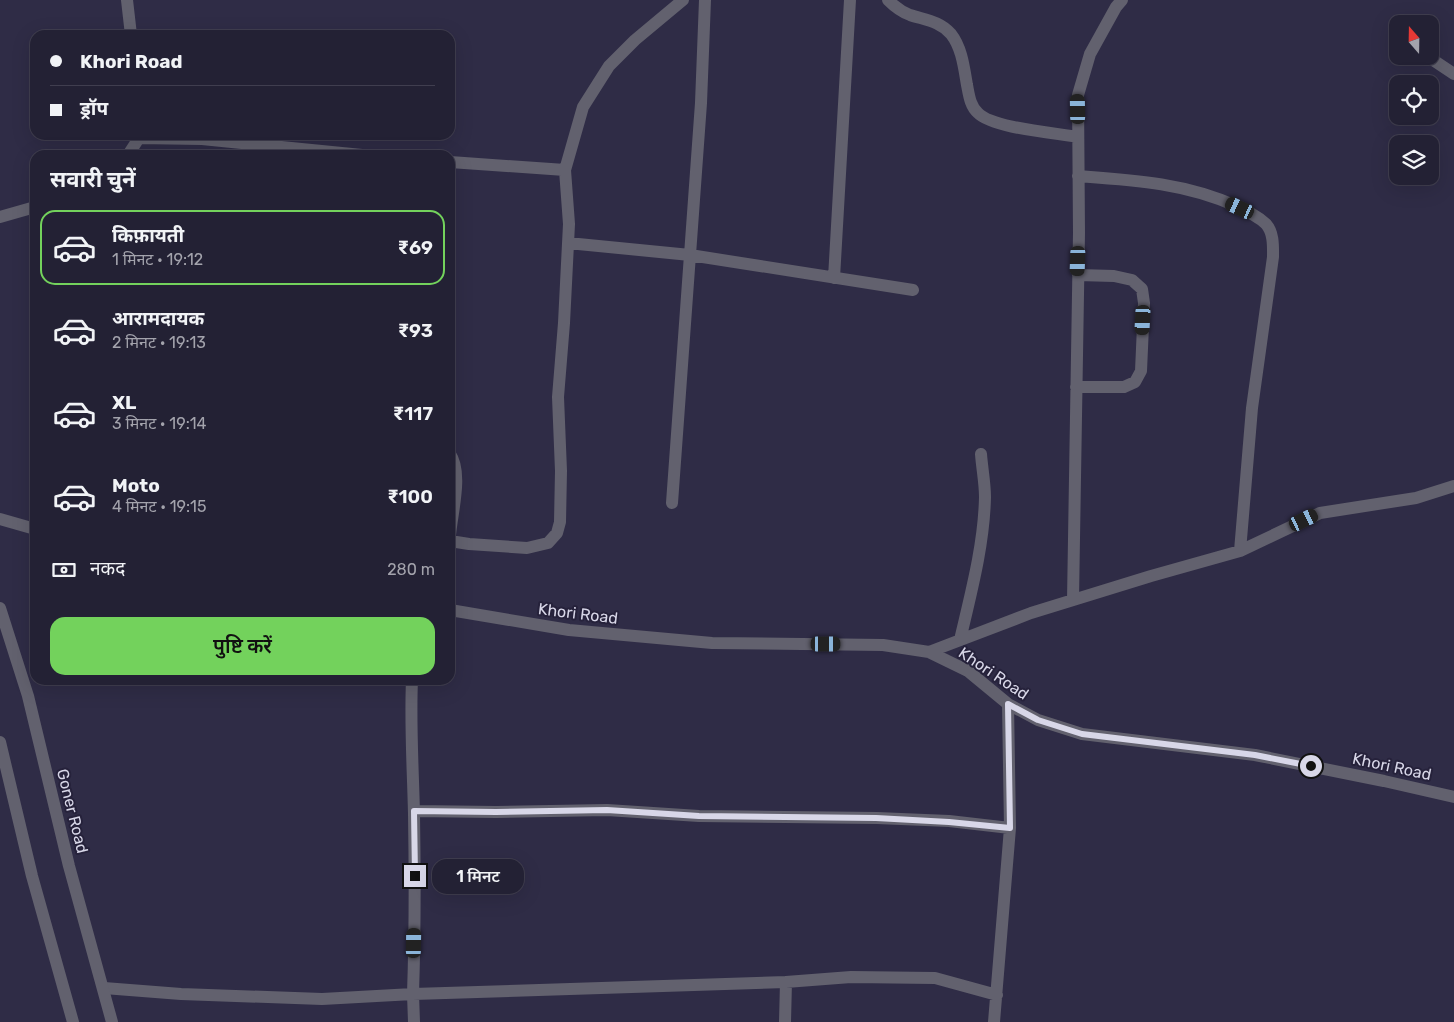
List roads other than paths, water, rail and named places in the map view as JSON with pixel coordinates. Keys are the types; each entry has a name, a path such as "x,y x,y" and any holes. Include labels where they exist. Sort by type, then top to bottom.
{"street":[{"path":"127,0 130,30"},
{"path":"455,542 527,548 548,544 557,533 560,522 561,470 558,397 569,224 565,170 583,107 609,66 635,40 684,0"},
{"path":"672,503 701,103 705,0"},
{"path":"834,278 850,0"},
{"path":"888,0 894,6 909,14 935,22 950,33 961,55 970,101 978,114 996,123 1078,137"},
{"path":"1073,600 1078,275 1078,95 1090,54 1116,7 1122,0"},
{"path":"1439,64 1454,74"},
{"path":"212,140 312,150"},
{"path":"455,162 565,170"},
{"path":"1078,176 1182,187 1213,196 1253,214 1267,226 1273,241 1273,257 1252,408 1240,552"},
{"path":"0,217 30,208"},
{"path":"568,242 690,255 912,290"},
{"path":"1076,387 1124,387 1136,382 1141,371 1144,303 1142,289 1132,280 1114,276 1078,275"},
{"path":"960,640 974,583 983,531 985,495 980,454"},
{"path":"455,461 457,477 455,494"},
{"path":"929,652 1073,600 1240,552 1320,513 1416,498 1454,486"},
{"path":"0,519 30,528"},
{"name":"Goner Road","path":"0,608 28,696 70,866 112,1022"},
{"name":"Khori Road","path":"455,611 569,630 712,643 883,645 929,652 968,671 1008,704 1038,720 1082,734 1255,755 1454,797"},
{"path":"412,685 410,716 414,811 414,1022"},
{"path":"994,1022 1010,828 1008,704"},
{"path":"0,742 32,876 73,1022"},
{"path":"414,811 607,810 699,816 876,818 1010,828"},
{"path":"104,988 181,994 322,999 413,994 786,982 851,977 935,978 996,995"},
{"path":"785,1022 786,982"}]}
